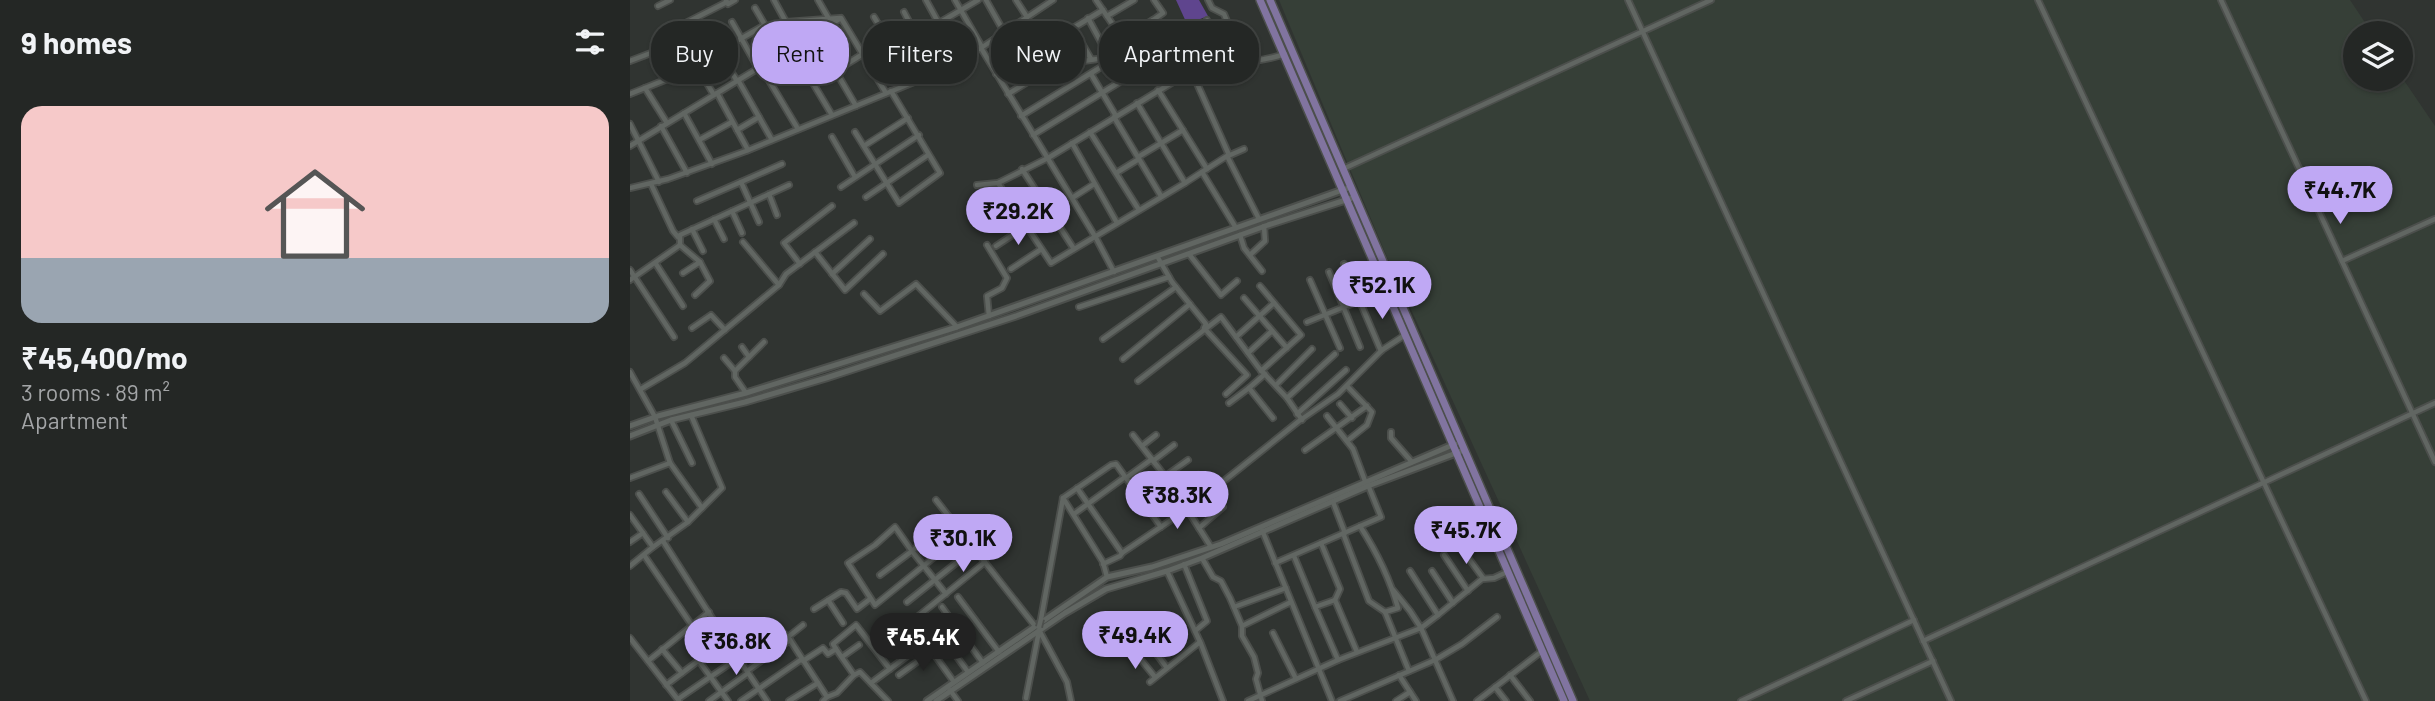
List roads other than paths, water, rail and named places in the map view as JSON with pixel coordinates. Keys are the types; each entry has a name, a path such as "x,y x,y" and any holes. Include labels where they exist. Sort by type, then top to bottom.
{"main road":[{"path":"1260,0 1405,335 1573,701"},
{"path":"1270,0 1351,187 1507,572 1564,701"}],"street":[{"path":"658,6 670,0"},
{"path":"689,21 726,1 728,4 735,0"},
{"path":"774,0 786,22 841,18"},
{"path":"818,0 829,19"},
{"path":"926,0 938,21"},
{"path":"955,0 991,65"},
{"path":"942,21 978,0"},
{"path":"986,0 998,21"},
{"path":"1016,0 1027,17"},
{"path":"1096,0 1111,21"},
{"path":"1107,16 1134,0"},
{"path":"1153,20 1163,13 1154,0"},
{"path":"1208,0 1212,8 1224,14 1227,21"},
{"path":"1628,0 1951,701"},
{"path":"1343,169 1711,0"},
{"path":"2038,0 2366,701"},
{"path":"2221,0 2435,462"},
{"path":"1021,21 1049,1"},
{"path":"755,8 763,21"},
{"path":"1083,21 1103,10"},
{"path":"904,12 908,21"},
{"path":"874,17 876,21"},
{"path":"836,21 841,18"},
{"path":"841,18 863,54 849,63"},
{"path":"1088,18 1099,38"},
{"path":"738,32 752,55"},
{"path":"738,40 752,32"},
{"path":"977,50 991,41"},
{"path":"1085,48 1091,59"},
{"path":"1259,62 1292,52"},
{"path":"630,61 651,53"},
{"path":"1085,60 1099,58"},
{"path":"1021,116 1099,69"},
{"path":"752,71 738,80 772,140"},
{"path":"1091,74 1161,197"},
{"path":"630,94 655,84"},
{"path":"708,84 748,150"},
{"path":"630,146 731,84"},
{"path":"770,84 798,129"},
{"path":"814,84 832,115"},
{"path":"843,84 856,106"},
{"path":"855,132 899,203 940,173 919,135 883,84"},
{"path":"630,188 712,164 909,84"},
{"path":"1002,84 1095,236 1114,272"},
{"path":"1008,94 1024,84"},
{"path":"1033,135 1115,84"},
{"path":"976,185 998,183 1048,158 1168,84"},
{"path":"1197,84 1259,219"},
{"path":"645,88 687,173"},
{"path":"1158,90 1208,169"},
{"path":"1137,103 1185,183"},
{"path":"684,113 712,164"},
{"path":"737,130 759,117"},
{"path":"864,146 908,118"},
{"path":"699,140 733,122"},
{"path":"630,124 659,181"},
{"path":"1116,173 1183,130"},
{"path":"1090,132 1139,210"},
{"path":"841,187 919,135"},
{"path":"832,137 855,177"},
{"path":"1072,143 1117,223"},
{"path":"998,183 1040,250 1052,263 1228,156 1244,149"},
{"path":"866,197 928,155"},
{"path":"697,201 782,164"},
{"path":"1022,169 1074,249"},
{"path":"1202,172 1236,228"},
{"path":"741,182 760,222"},
{"path":"651,184 680,245 700,262 710,282 695,295"},
{"path":"1072,198 1094,184"},
{"path":"678,238 692,229 789,186"},
{"path":"630,426 957,327 1351,187"},
{"path":"769,194 777,215"},
{"path":"630,436 671,420 830,377 1020,315 1264,226 1355,197"},
{"path":"800,264 784,243 832,206"},
{"path":"732,211 741,233"},
{"path":"714,219 724,239"},
{"path":"2342,261 2435,219"},
{"path":"641,389 685,363 779,285 786,274 854,223"},
{"path":"996,246 1026,226"},
{"path":"1250,255 1265,241 1264,226"},
{"path":"692,229 703,251"},
{"path":"1240,235 1243,246 1262,271"},
{"path":"832,274 870,239"},
{"path":"743,242 779,285"},
{"path":"632,278 680,245"},
{"path":"987,246 1007,278 1002,288 987,296 989,316"},
{"path":"1011,269 1040,250"},
{"path":"815,252 845,290 883,254"},
{"path":"1189,254 1221,295 1237,281"},
{"path":"1157,256 1176,286 1206,324 1204,328"},
{"path":"683,273 700,262"},
{"path":"656,264 683,306"},
{"path":"1344,264 1381,351"},
{"path":"630,270 632,278 674,337"},
{"path":"1329,272 1360,347"},
{"path":"1079,307 1169,276"},
{"path":"1310,280 1340,348"},
{"path":"864,294 880,312 916,284 957,327"},
{"path":"1103,339 1176,286"},
{"path":"1229,403 1249,388 1301,335 1260,286"},
{"path":"1307,322 1386,290"},
{"path":"1244,298 1287,348"},
{"path":"1236,337 1274,303"},
{"path":"1123,359 1190,304"},
{"path":"692,328 711,314 725,330"},
{"path":"1138,381 1220,317 1302,420"},
{"path":"1204,328 1247,375 1226,394"},
{"path":"1248,353 1272,331"},
{"path":"1103,564 1120,556 1188,508 1347,386 1381,351 1405,335"},
{"path":"735,371 764,342"},
{"path":"742,347 749,357"},
{"path":"1276,385 1312,349"},
{"path":"1287,398 1335,354"},
{"path":"724,358 735,371 735,377 746,393"},
{"path":"1297,414 1346,370"},
{"path":"630,372 655,417 670,463 702,508"},
{"path":"1347,386 1372,412 1368,424 1347,441"},
{"path":"1249,388 1273,418"},
{"path":"1923,640 2435,402"},
{"path":"1340,404 1352,418"},
{"path":"1305,450 1367,406"},
{"path":"630,566 688,522 722,488 691,415"},
{"path":"1275,563 1381,517 1353,449 1328,416"},
{"path":"671,420 692,463"},
{"path":"1391,432 1391,438 1412,461"},
{"path":"1133,435 1176,490 1211,547"},
{"path":"1142,446 1156,435"},
{"path":"1074,514 1174,445"},
{"path":"927,701 1038,628 1107,589 1202,558 1412,461 1458,448"},
{"path":"936,701 1007,654 1107,577 1152,566 1262,530 1333,502 1367,483 1458,448"},
{"path":"1139,495 1188,460"},
{"path":"630,478 670,463"},
{"path":"1026,698 1063,498 1114,464 1161,527"},
{"path":"1148,509 1198,475"},
{"path":"1077,488 1122,553"},
{"path":"666,492 688,522"},
{"path":"639,494 726,640 767,701"},
{"path":"1063,498 1103,564 1107,577"},
{"path":"936,500 1038,628 1067,682 1071,701"},
{"path":"1333,502 1369,601 1385,612 1409,671"},
{"path":"1199,528 1223,507"},
{"path":"630,515 653,547"},
{"path":"880,575 951,519"},
{"path":"1359,526 1376,553 1398,608 1385,612"},
{"path":"946,594 924,565 912,551 895,527 875,545 848,563 870,599 877,605 924,565 963,534"},
{"path":"1262,530 1332,701"},
{"path":"630,542 643,533"},
{"path":"1315,607 1335,600 1340,589 1321,543"},
{"path":"907,602 975,548"},
{"path":"1461,548 1484,579"},
{"path":"644,555 710,652"},
{"path":"1444,555 1468,591"},
{"path":"1294,556 1338,660"},
{"path":"1202,558 1213,576 1221,581 1234,607 1242,626 1242,636 1254,657 1261,698"},
{"path":"954,682 911,622 985,562"},
{"path":"1184,564 1207,621 1195,631"},
{"path":"1167,571 1200,642 1223,701"},
{"path":"1410,571 1438,615"},
{"path":"1432,571 1453,603"},
{"path":"1248,701 1261,698 1338,660 1421,628 1484,579 1507,572"},
{"path":"1390,586 1421,628 1453,701"},
{"path":"1234,607 1286,588"},
{"path":"814,609 841,592 845,592 857,609 870,599"},
{"path":"958,597 999,653"},
{"path":"828,600 843,623"},
{"path":"1335,600 1357,652"},
{"path":"1242,626 1292,602"},
{"path":"942,607 984,663"},
{"path":"648,661 709,612"},
{"path":"1340,701 1354,698 1435,660 1462,645 1497,617"},
{"path":"929,619 968,672"},
{"path":"1741,701 1914,620"},
{"path":"630,638 678,700 776,625 789,639 818,683 825,699 837,693 860,672 888,701"},
{"path":"709,701 803,625"},
{"path":"855,675 833,644 856,625 890,669"},
{"path":"1273,633 1296,679"},
{"path":"666,685 726,640"},
{"path":"871,684 926,642"},
{"path":"1150,682 1200,642"},
{"path":"842,657 859,645"},
{"path":"1150,645 1167,668"},
{"path":"741,701 823,648 828,654 836,649"},
{"path":"662,649 682,674"},
{"path":"899,675 932,650"},
{"path":"1133,650 1155,677"},
{"path":"1477,701 1542,651"},
{"path":"698,661 727,701"},
{"path":"1846,701 1933,661"},
{"path":"1399,675 1416,701"},
{"path":"1510,675 1530,701"},
{"path":"789,701 818,683"},
{"path":"1495,687 1506,701"},
{"path":"950,690 958,701"},
{"path":"1396,701 1410,692"}]}
